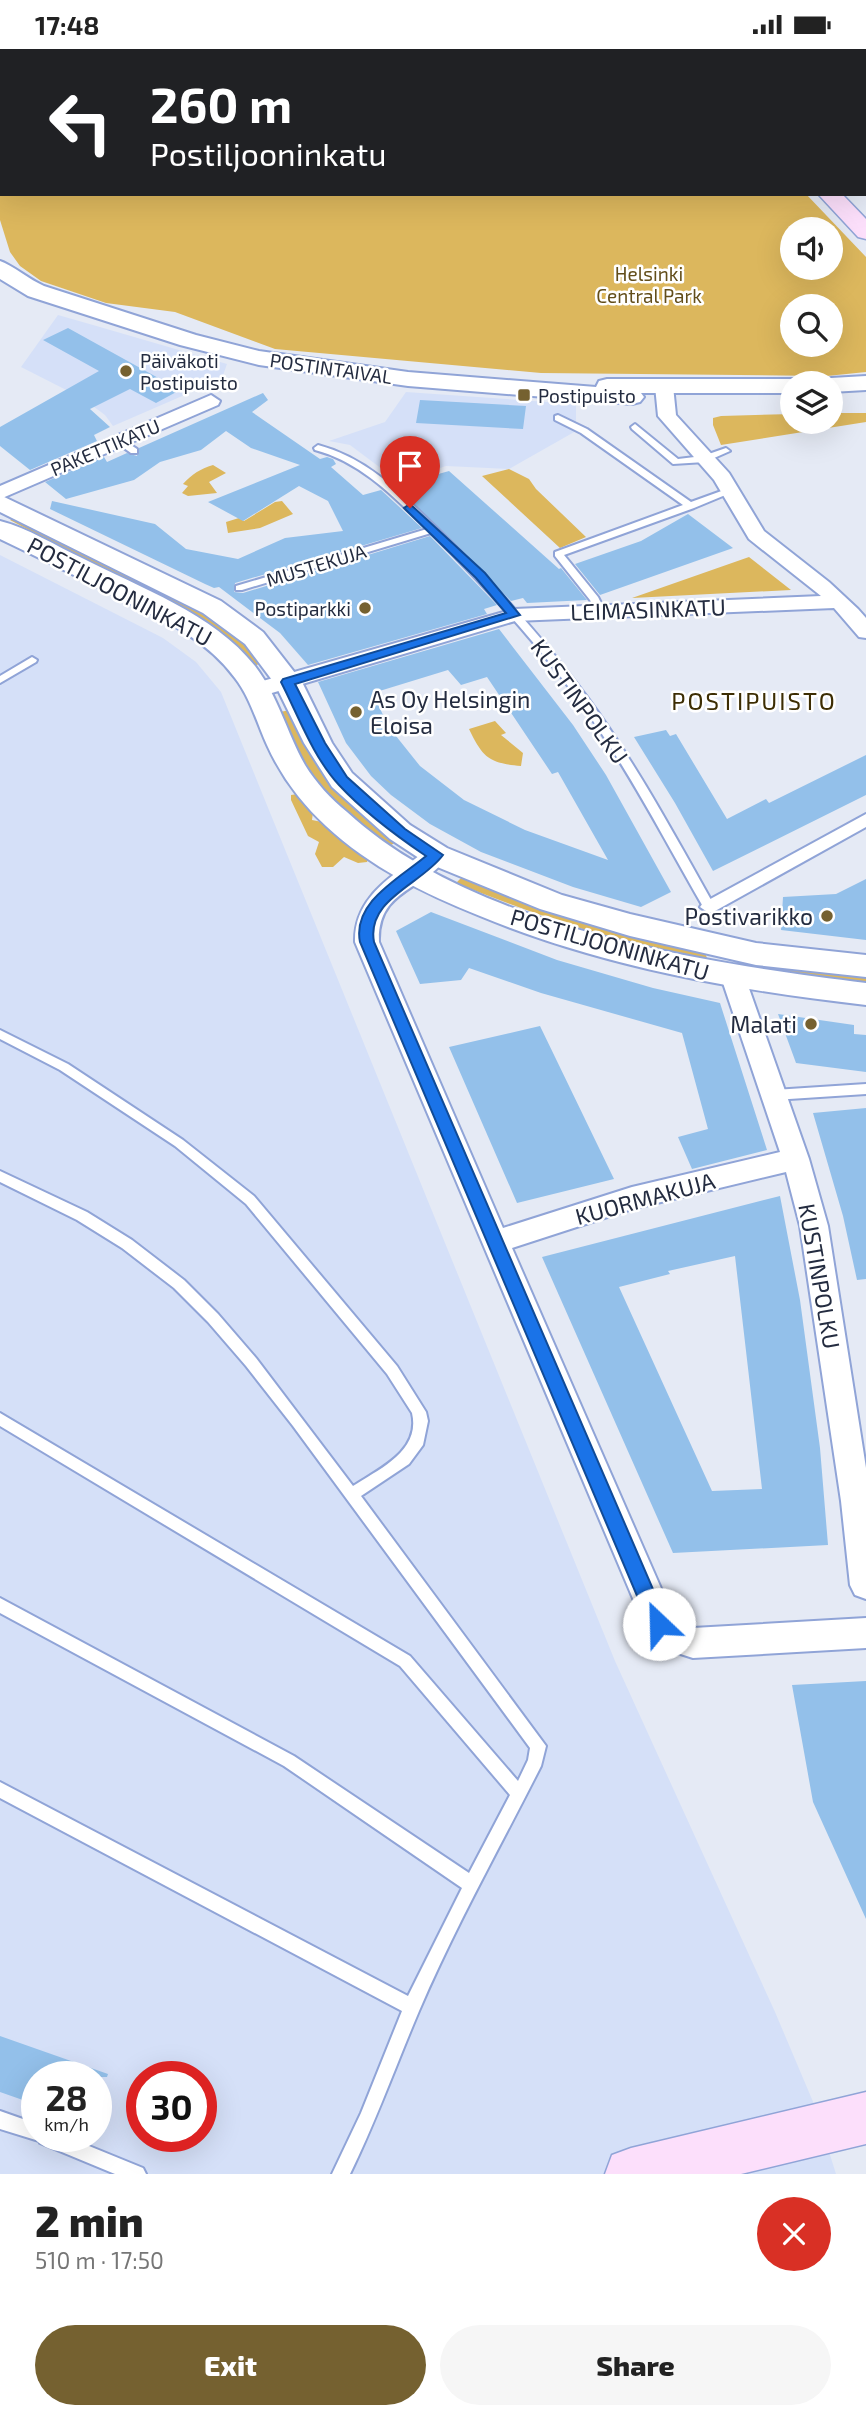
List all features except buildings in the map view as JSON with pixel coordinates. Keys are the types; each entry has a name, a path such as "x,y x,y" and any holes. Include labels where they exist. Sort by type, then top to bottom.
{"main road":[{"path":"831,196 866,232"},
{"path":"631,2174 845,2123"}],"street":[{"name":"POSTINTAIVAL","path":"0,268 15,281 36,291 188,340 259,358 408,379 552,389 591,395 632,397 664,391 780,387"},
{"path":"843,384 866,383"},
{"name":"POSTINTAIVAL","path":"552,389 590,386 780,395"},
{"path":"664,391 667,416 730,491 756,535 839,601 866,632"},
{"path":"843,396 866,395"},
{"name":"PAKETTIKATU","path":"0,493 127,446 211,401"},
{"name":"POSTILJOONINKATU","path":"0,502 212,607 254,638 288,682 318,743 342,780 391,824 425,865 524,923 654,961 733,977 866,994"},
{"name":"POSTILJOONINKATU","path":"0,529 202,631 222,646 257,690 288,761 308,789 334,818 363,842 425,865 630,925 756,954 866,966"},
{"name":"LEIMASINKATU","path":"257,690 514,615 839,601"},
{"path":"709,907 866,820"},
{"path":"425,865 372,909 365,932 367,942 659,1624 666,1634 678,1640 712,1643 866,1633"},
{"name":"KUSTINPOLKU","path":"733,977 796,1159 814,1226 861,1501 866,1585"},
{"name":"KUORMAKUJA","path":"495,1243 632,1198 796,1159"}],"lane":[{"path":"558,418 584,431 691,506"},
{"path":"635,427 676,462 705,459 726,451"},
{"name":"KUSTINPOLKU","path":"318,448 333,450 355,464 433,530 480,576 564,672 624,758 709,907"},
{"path":"600,611 595,599 558,554 730,491"},
{"name":"MUSTEKUJA","path":"239,588 433,530"},
{"path":"0,680 32,660"},
{"path":"0,1034 64,1067 156,1128 250,1200 392,1370 419,1412 421,1421 416,1445 404,1459 351,1495"},
{"path":"774,1095 866,1089"},
{"path":"0,1176 82,1216 127,1244 179,1283 251,1362 535,1739 539,1753 412,2007 368,2117 341,2174"},
{"path":"0,1419 405,1661 518,1793"},
{"path":"0,1605 289,1761 472,1885"},
{"path":"0,1790 412,2007"},
{"path":"0,2120 21,2127"},
{"path":"83,2152 137,2174"}],"shaded area":[{"name":"Päiväkoti Postipuisto","path":"58,315 227,364 222,378 113,426 105,415 82,398 21,367"},
{"path":"406,392 576,404 576,431 509,469 446,466 398,481 350,445 329,441 385,422"},
{"path":"0,555 163,638 196,662 221,692 615,1661 775,2012 814,2104 836,2174 0,2174"}],"green space":[{"name":"Helsinki Central Park","path":"0,196 808,196 828,217 780,217 780,280 843,280 843,233 866,257 866,372 843,374 843,371 780,371 780,376 541,373 275,349 175,312 106,303 41,281 20,266 10,252 0,220"},
{"path":"843,413 866,413 866,422 843,426"},
{"path":"780,414 780,434 790,434 721,445 713,418"},
{"path":"213,465 226,473 209,482 217,493 188,496 182,493 188,486 183,484 190,477"},
{"path":"509,469 529,479 586,537 560,548 482,476"},
{"path":"282,501 293,514 260,528 228,533 226,522 239,518 244,521 275,502"},
{"path":"13,518 204,612 245,642 264,662 254,666 235,644 213,627 10,520"},
{"path":"749,557 791,590 632,598"},
{"path":"290,710 322,768 334,784 361,812 397,841 390,846 350,816 320,784 285,725 280,712"},
{"path":"495,721 506,733 501,735 523,753 521,766 501,763 488,757 469,729"},
{"path":"298,794 313,812 312,820 322,822 368,859 367,862 358,863 344,857 333,867 322,867 315,854 319,842 308,836 291,800 291,795"},
{"path":"463,876 705,953 709,963 612,938 518,907 456,883"},
{"path":"749,961 866,973 866,982 753,970"}],"place":[{"name":"Päiväkoti Postipuisto","path":"126,371"},
{"name":"Postipuisto","path":"524,395"},
{"name":"Postiparkki","path":"365,608"},
{"name":"As Oy Helsingin Eloisa","path":"356,712"},
{"name":"Postivarikko","path":"827,916"},
{"name":"Malati","path":"811,1024"}],"district":[{"name":"POSTIPUISTO","path":"754,700"}],"route":[{"path":"410,508 480,576 514,615 288,682 318,743 342,780 400,832 436,855 396,886 372,909 365,932 367,942 659,1624"}]}
